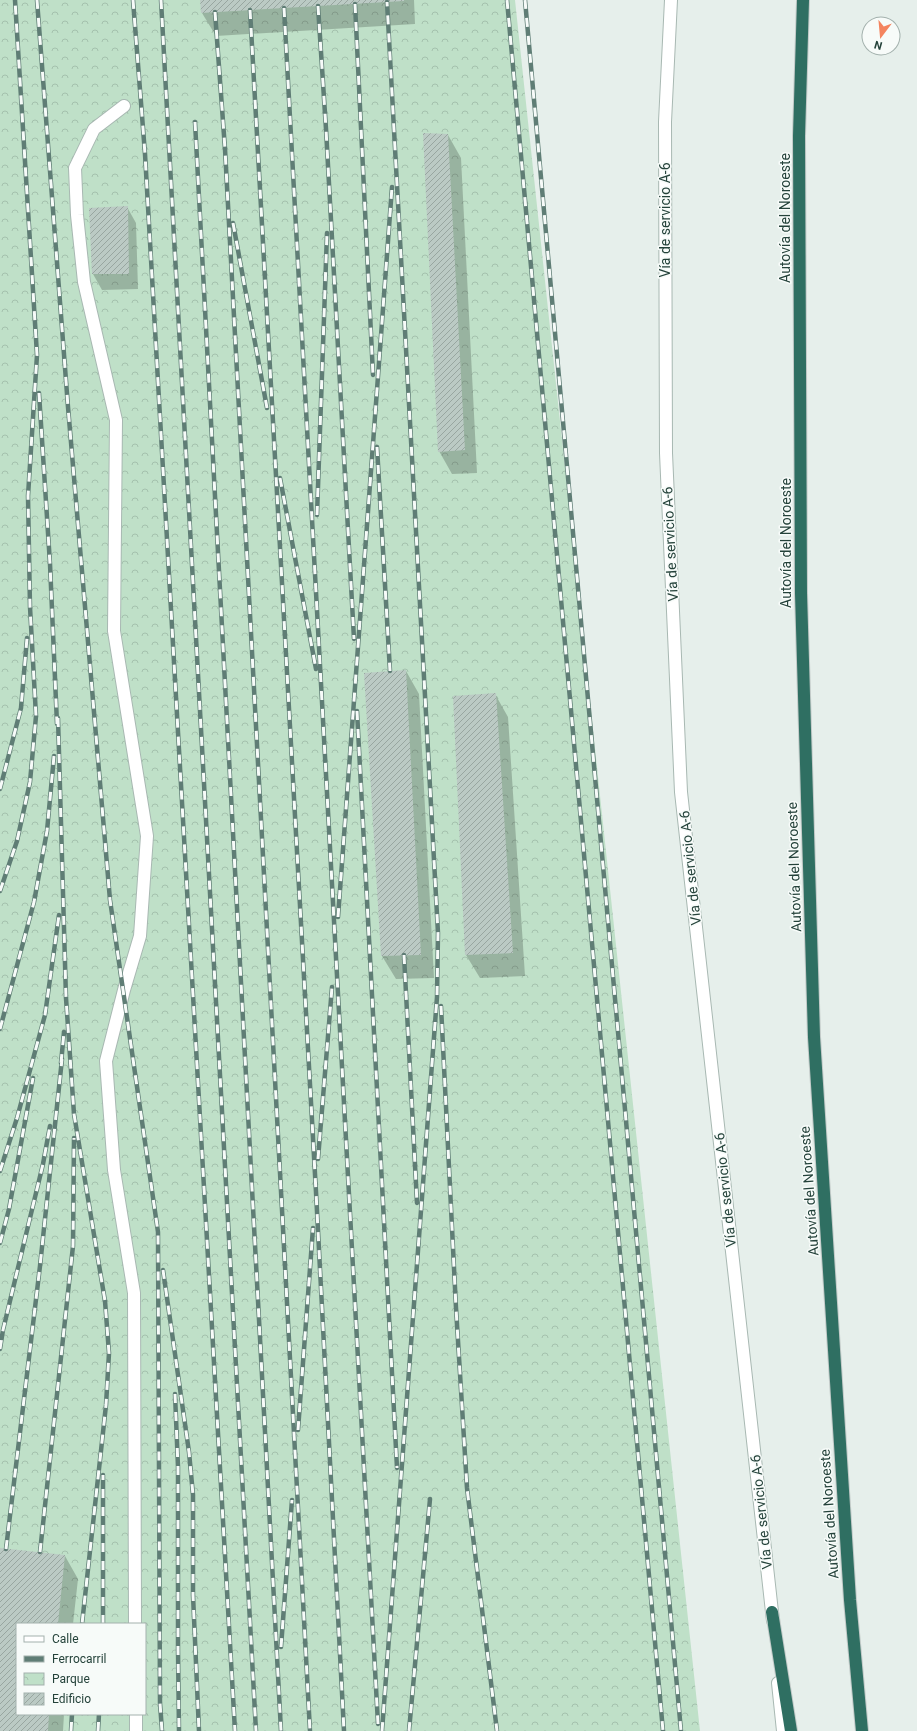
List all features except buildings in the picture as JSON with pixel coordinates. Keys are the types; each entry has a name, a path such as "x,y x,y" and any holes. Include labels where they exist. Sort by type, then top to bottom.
{"highway":[{"name":"Autovía del Noroeste","path":"803,0 799,136 801,593 814,1037 850,1600 862,1731"},
{"path":"772,1612 791,1731"}],"street":[{"name":"Vía de servicio A-6","path":"671,0 665,122 666,453 681,792 772,1612 783,1731"},
{"path":"124,106 94,129 76,168 77,215 84,282 116,420 114,630 147,836 140,936 124,990 106,1061 114,1170 134,1293 135,1623"},
{"path":"136,1715 136,1731"}],"green space":[{"path":"0,0 515,0 700,1731 0,1731"}],"railway":[{"path":"0,891 17,841 30,782 36,716 30,607 28,496 37,355 15,0"},
{"path":"37,0 68,407 110,900 158,1232 160,1703 162,1731"},
{"path":"133,0 145,154 235,1731"},
{"path":"161,0 256,1731"},
{"path":"507,0 663,1731"},
{"path":"525,0 681,1731"},
{"path":"382,1731 437,997 438,933 387,2"},
{"path":"355,4 373,375"},
{"path":"318,6 354,639"},
{"path":"284,8 378,1724"},
{"path":"250,10 316,1192 344,1731"},
{"path":"215,12 225,149 310,1731"},
{"path":"195,122 281,1731"},
{"path":"338,917 392,187"},
{"path":"233,223 267,408"},
{"path":"317,515 327,233"},
{"path":"39,393 50,564 57,724"},
{"path":"377,447 390,671"},
{"path":"280,478 316,669"},
{"path":"0,789 21,708 27,638"},
{"path":"357,711 397,1468"},
{"path":"58,718 66,998 74,1114 105,1301 109,1353 106,1405 82,1623"},
{"path":"0,1029 34,902 47,831 54,756"},
{"path":"0,1171 17,1118 45,1015 59,915"},
{"path":"404,955 417,1203"},
{"path":"318,1159 332,987"},
{"path":"441,1006 456,1308 467,1488 497,1731"},
{"path":"61,1063 64,1032"},
{"path":"6,1549 40,1266 62,1059"},
{"path":"0,1243 9,1209 33,1078"},
{"path":"0,1349 3,1330 43,1164 50,1126"},
{"path":"40,1552 73,1246 74,1138"},
{"path":"298,1430 313,1228"},
{"path":"163,1270 189,1452 193,1495 193,1595 199,1731"},
{"path":"175,1394 178,1467 179,1731"},
{"path":"103,1475 103,1623"},
{"path":"409,1731 430,1499"},
{"path":"281,1647 292,1500"},
{"path":"71,1731 72,1715"},
{"path":"98,1731 99,1715"}]}
